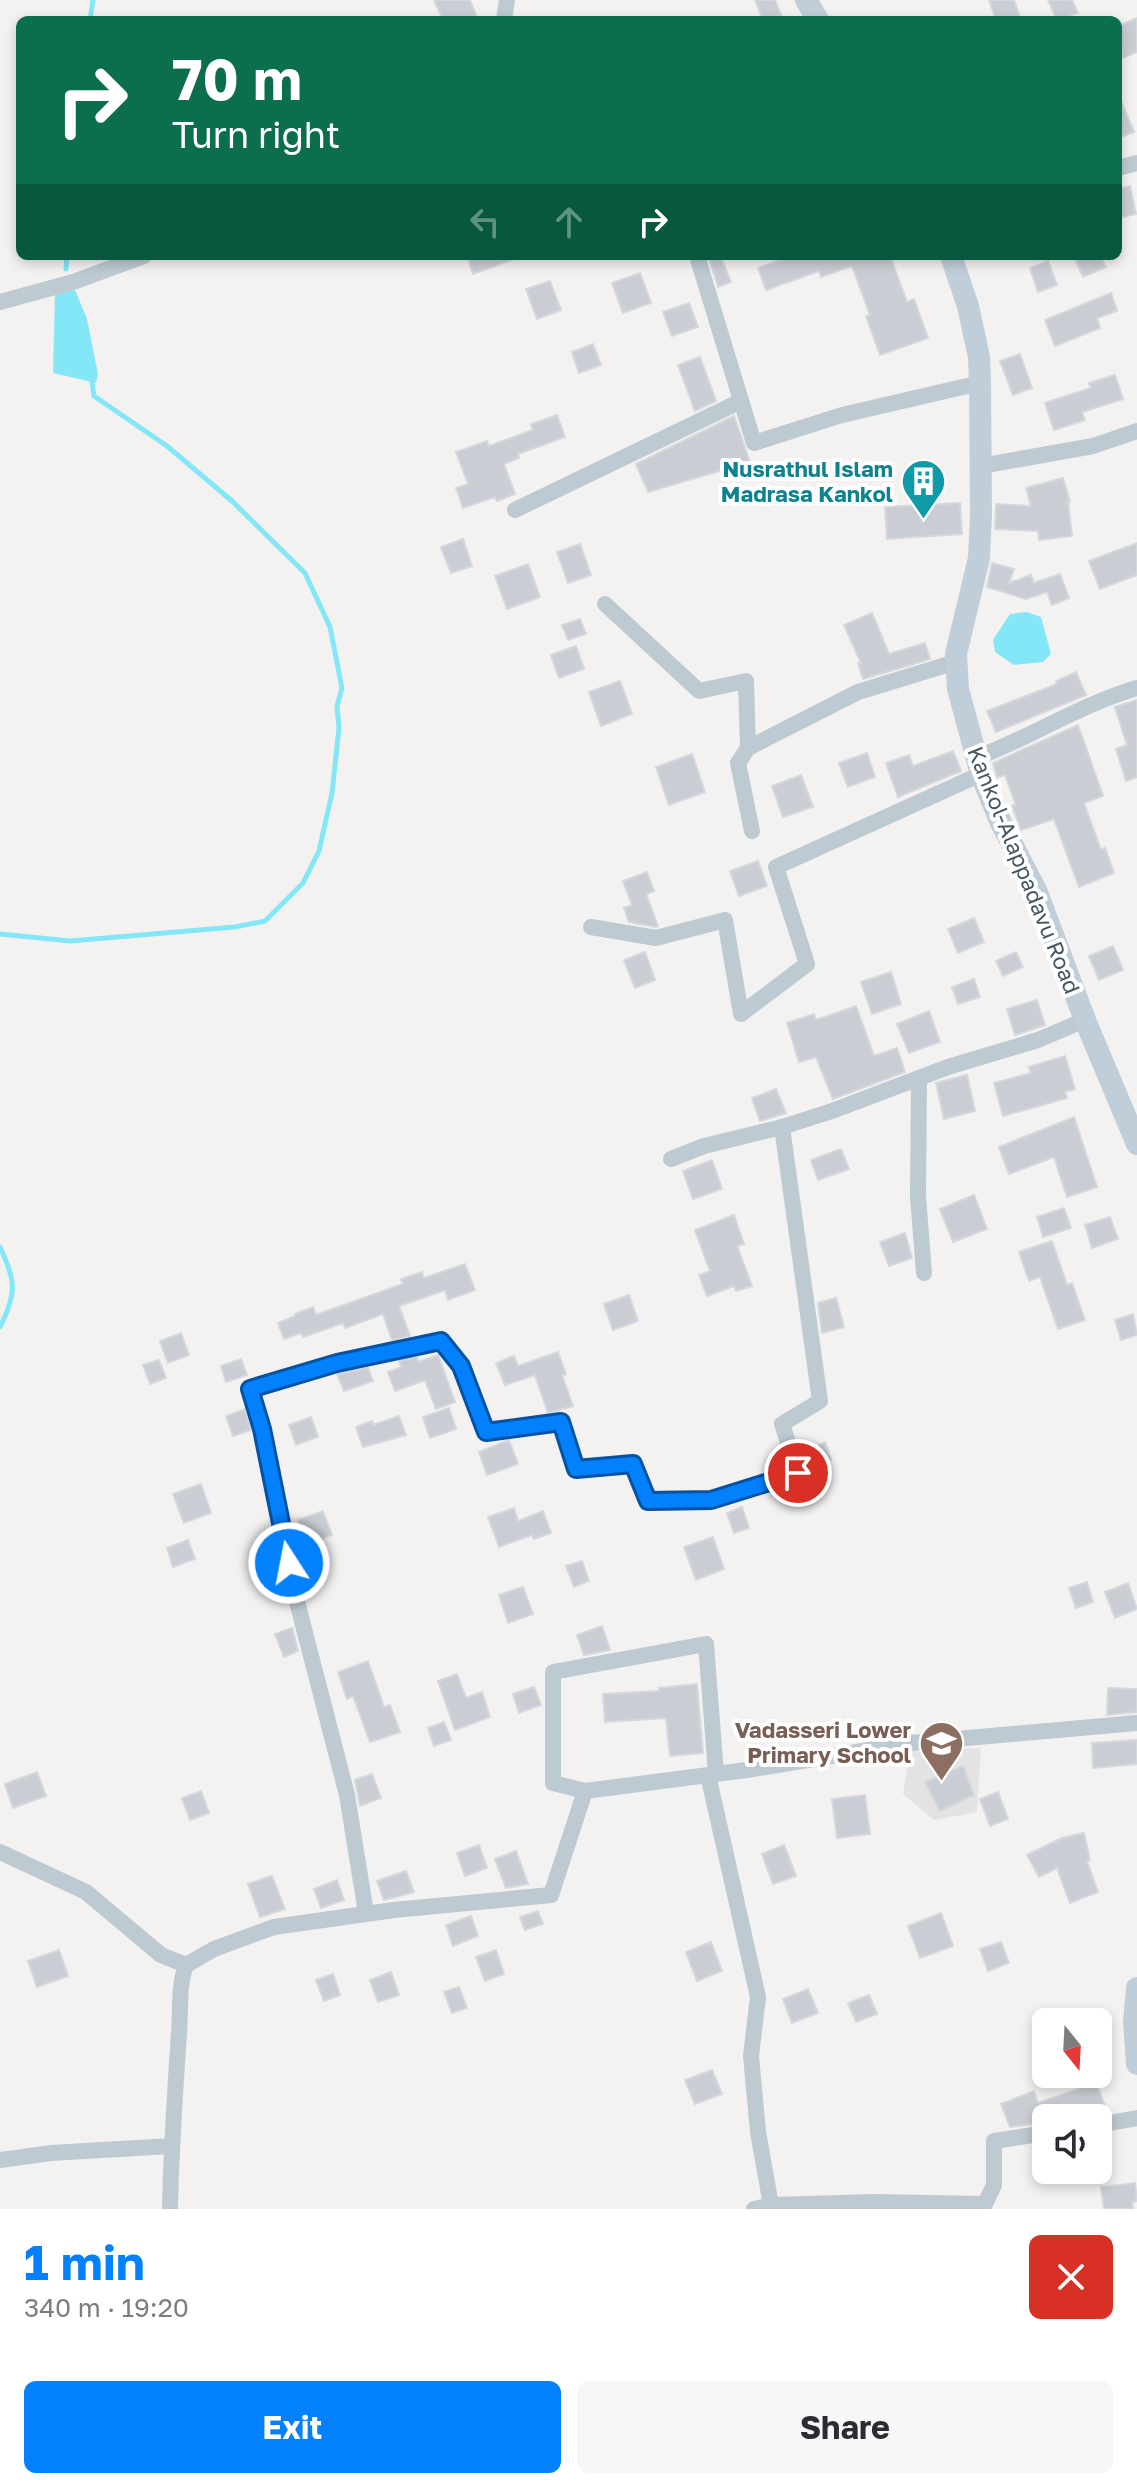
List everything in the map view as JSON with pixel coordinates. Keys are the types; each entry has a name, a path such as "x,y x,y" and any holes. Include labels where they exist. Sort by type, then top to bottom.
{"main road":[{"name":"Kankol-Alappadavu Road","path":"952,260 968,306 979,357 980,383 979,558 956,654 958,689 978,766 1001,823 1036,890 1085,1020 1137,1144"},
{"path":"1137,1988 1134,2022 1137,2064"}],"street":[{"path":"0,302 73,282 133,260"},
{"path":"698,260 754,443 842,415 980,383"},
{"path":"515,510 741,401"},
{"path":"981,466 1093,446 1137,431"},
{"path":"605,604 699,691 746,681 748,748"},
{"path":"752,831 738,763 748,748 858,692 956,662"},
{"path":"591,927 656,938 725,920 741,1014 807,964 776,867 978,766 1104,698 1137,688"},
{"path":"671,1159 704,1146 782,1127 1038,1040 1085,1020"},
{"path":"919,1078 918,1196 924,1273"},
{"path":"366,1913 347,1795 294,1590 262,1429 250,1389 337,1363 441,1341 461,1366 486,1432 561,1422 576,1469 633,1464 648,1501 711,1500 798,1473 782,1424 820,1401 782,1127"},
{"path":"771,2205 758,2132 751,2056 758,1997 712,1774 706,1644 553,1672 553,1783 585,1791 712,1774 911,1743 1137,1723"},
{"path":"170,2209 180,1982 186,1965 214,1949 274,1927 366,1913 551,1895 585,1791"},
{"path":"0,1852 86,1892 161,1955 186,1965"},
{"path":"1112,2122 1137,2118"},
{"path":"754,2209 771,2205 874,2202 985,2204 994,2185 994,2141 1032,2135"},
{"path":"0,2160 51,2153 171,2146"}],"shaded area":[{"name":"Vadasseri Lower Primary School","path":"981,1748 977,1812 934,1820 903,1794 910,1751"}],"water":[{"path":"75,290 87,319 98,374 96,383 53,373 55,294"},
{"path":"1027,612 1041,617 1051,654 1043,662 1014,665 995,652 993,640 1010,614"}],"building":[{"path":"434,0 470,0 476,16 441,16"},
{"path":"755,0 775,0 781,16 761,16"},
{"path":"989,0 1014,0 1020,16 995,16"},
{"path":"1048,0 1072,0 1078,13 1055,16"},
{"path":"1137,18 1137,52 1123,58 1122,56 1122,24"},
{"path":"1122,104 1134,132 1122,136"},
{"path":"1130,186 1136,214 1122,217 1122,188"},
{"path":"468,260 512,260 473,274"},
{"path":"722,260 731,282 718,287 710,261"},
{"path":"781,260 891,260 907,302 914,299 928,338 880,355 866,316 870,315 852,266 821,277 819,271 766,290 758,268"},
{"path":"1076,260 1102,260 1106,267 1083,277"},
{"path":"1048,261 1057,285 1038,292 1030,268"},
{"path":"640,273 651,303 623,313 612,283"},
{"path":"550,281 561,310 537,319 526,289"},
{"path":"1111,293 1117,311 1097,318 1100,328 1055,346 1045,320"},
{"path":"689,303 698,327 672,336 663,312"},
{"path":"593,344 601,365 579,373 572,352"},
{"path":"1020,354 1032,388 1013,395 1000,361"},
{"path":"700,357 716,401 695,411 678,365"},
{"path":"1115,375 1123,399 1082,412 1085,420 1054,430 1045,403 1091,388 1089,383"},
{"path":"557,415 565,437 518,454 519,458 504,464 515,494 463,508 456,488 468,484 456,452 487,441 489,446 533,430 531,424"},
{"path":"734,416 750,462 648,492 636,464"},
{"path":"1063,478 1070,502 1072,536 1039,540 1038,531 995,529 996,504 1031,506 1026,488"},
{"name":"Nusrathul Islam Madrasa Kankol","path":"960,503 962,534 887,539 885,507"},
{"path":"463,539 472,566 451,573 441,547"},
{"path":"1137,543 1137,575 1100,589 1089,561"},
{"path":"580,544 591,575 568,583 557,552"},
{"path":"992,563 1014,569 1009,583 1031,575 1034,583 1060,574 1069,598 1052,605 1047,592 1026,599 987,587"},
{"path":"528,564 540,597 507,609 495,576"},
{"path":"872,613 889,654 925,643 930,659 863,679 858,663 861,663 844,625"},
{"path":"580,619 586,634 568,640 562,625"},
{"path":"576,646 584,669 559,678 551,655"},
{"path":"1076,672 1086,695 996,732 987,711 1057,684 1056,681"},
{"path":"620,681 632,714 601,726 589,692"},
{"path":"1137,700 1137,777 1126,781 1116,749 1127,745 1115,707"},
{"path":"1078,725 1103,796 1084,803 1101,850 1105,848 1114,873 1079,887 1054,819 1021,830 1005,775 997,777 993,763"},
{"path":"953,751 961,771 898,797 886,763 909,755 913,766"},
{"path":"867,753 875,777 848,787 839,763"},
{"path":"692,754 705,792 669,805 656,767"},
{"path":"801,775 813,807 783,817 772,786"},
{"path":"758,861 767,886 739,896 730,871"},
{"path":"647,872 654,891 646,894 656,927 629,922 624,908 632,905 623,881"},
{"path":"974,918 984,942 958,953 948,929"},
{"path":"1113,946 1123,970 1099,980 1089,956"},
{"path":"645,952 655,980 635,988 624,960"},
{"path":"1016,952 1023,967 1003,976 996,961"},
{"path":"891,972 901,1004 872,1014 861,982"},
{"path":"974,979 980,997 958,1004 952,987"},
{"path":"1037,1000 1045,1025 1015,1035 1007,1009"},
{"path":"856,1006 874,1056 897,1048 905,1072 833,1099 816,1057 799,1062 787,1023 814,1014 816,1020"},
{"path":"929,1011 940,1042 909,1053 897,1024"},
{"path":"1065,1056 1075,1089 1065,1092 1067,1098 1003,1116 994,1083 1031,1073 1029,1067"},
{"path":"967,1075 975,1111 944,1119 936,1083"},
{"path":"776,1089 786,1113 760,1121 752,1098"},
{"path":"1074,1117 1097,1187 1067,1197 1054,1157 1009,1174 999,1147"},
{"path":"841,1149 849,1169 818,1180 811,1160"},
{"path":"712,1160 722,1189 693,1199 683,1171"},
{"path":"974,1195 987,1229 953,1242 940,1209"},
{"path":"1064,1208 1071,1228 1043,1237 1037,1217"},
{"path":"734,1215 744,1244 737,1246 752,1286 736,1291 734,1286 707,1296 699,1275 710,1271 695,1230"},
{"path":"1110,1217 1118,1239 1092,1248 1085,1225"},
{"path":"905,1233 912,1258 889,1266 880,1242"},
{"path":"1052,1241 1067,1285 1072,1283 1085,1320 1058,1329 1040,1277 1029,1281 1019,1252"},
{"path":"465,1264 475,1290 448,1300 445,1290 399,1306 410,1336 392,1340 383,1314 345,1328 343,1323 303,1337 301,1333 284,1339 278,1323 313,1307 316,1315 403,1284 401,1279 422,1272 424,1278"},
{"path":"629,1295 638,1321 613,1330 604,1304"},
{"path":"836,1298 844,1327 822,1333 818,1303"},
{"path":"1133,1314 1137,1335 1121,1340 1115,1320"},
{"path":"181,1333 189,1355 168,1363 160,1341"},
{"path":"558,1352 573,1406 548,1413 535,1375 505,1385 496,1363 514,1356 518,1366"},
{"path":"438,1355 455,1402 436,1409 425,1380 395,1391 388,1372 401,1367 399,1361 417,1357 418,1362"},
{"path":"241,1359 247,1375 226,1382 221,1366"},
{"path":"159,1360 166,1378 150,1384 143,1365"},
{"path":"368,1368 373,1381 344,1391 337,1374"},
{"path":"449,1408 456,1429 430,1438 423,1417"},
{"path":"245,1409 251,1430 233,1436 226,1416"},
{"path":"399,1416 406,1435 363,1447 356,1427"},
{"path":"311,1417 318,1437 296,1445 289,1425"},
{"path":"509,1440 518,1464 487,1475 479,1452"},
{"path":"825,1442 831,1460 808,1468 803,1452"},
{"path":"201,1484 211,1513 184,1523 173,1494"},
{"path":"742,1507 749,1528 734,1533 727,1513"},
{"path":"514,1508 518,1521 543,1511 551,1533 534,1539 532,1535 499,1547 488,1517"},
{"path":"323,1511 332,1535 307,1544 298,1520"},
{"path":"713,1537 724,1569 696,1580 684,1547"},
{"path":"188,1540 195,1559 173,1567 167,1548"},
{"path":"582,1561 589,1581 574,1587 566,1566"},
{"path":"1087,1582 1093,1602 1076,1608 1069,1588"},
{"path":"1128,1583 1137,1609 1115,1618 1105,1592"},
{"path":"523,1587 533,1614 508,1623 499,1595"},
{"path":"602,1626 610,1650 584,1655 577,1635"},
{"path":"292,1628 298,1651 284,1657 275,1634"},
{"path":"368,1661 384,1707 390,1705 400,1732 370,1742 353,1696 347,1699 338,1672"},
{"path":"457,1674 466,1698 482,1692 490,1717 455,1730 438,1681"},
{"path":"697,1684 703,1753 670,1756 666,1718 605,1722 603,1694 659,1691 659,1688"},
{"path":"534,1687 541,1705 519,1713 513,1694"},
{"path":"1108,1688 1137,1689 1137,1712 1107,1715"},
{"path":"444,1722 451,1740 434,1746 428,1728"},
{"path":"1137,1740 1137,1764 1093,1768 1092,1743"},
{"path":"963,1766 974,1795 940,1811 925,1782"},
{"path":"37,1772 46,1796 13,1808 5,1784"},
{"path":"372,1774 381,1798 360,1806 355,1780"},
{"path":"201,1791 209,1813 190,1820 182,1798"},
{"path":"998,1792 1008,1819 990,1826 980,1799"},
{"path":"865,1795 870,1834 837,1838 832,1799"},
{"path":"1084,1833 1090,1860 1087,1861 1098,1892 1070,1903 1057,1868 1039,1877 1027,1855 1062,1838"},
{"path":"479,1845 487,1868 465,1876 457,1853"},
{"path":"784,1845 796,1876 773,1884 762,1854"},
{"path":"516,1851 528,1884 506,1888 495,1859"},
{"path":"406,1871 414,1892 384,1900 377,1881"},
{"path":"272,1876 285,1909 260,1917 248,1884"},
{"path":"337,1880 344,1900 321,1908 314,1889"},
{"path":"538,1911 543,1924 525,1930 520,1917"},
{"path":"941,1913 953,1946 920,1958 908,1926"},
{"path":"471,1916 478,1936 453,1946 446,1925"},
{"path":"711,1942 722,1971 697,1981 686,1952"},
{"path":"1001,1942 1009,1963 988,1971 980,1949"},
{"path":"59,1950 68,1976 37,1987 28,1961"},
{"path":"496,1950 504,1974 485,1981 476,1957"},
{"path":"391,1972 399,1995 378,2002 370,1980"},
{"path":"333,1974 340,1995 324,2001 316,1980"},
{"path":"459,1987 467,2008 452,2013 444,1992"},
{"path":"808,1989 818,2013 792,2023 783,1999"},
{"path":"869,1995 877,2014 856,2022 848,2003"},
{"path":"712,2070 722,2094 695,2104 685,2080"},
{"path":"1082,2088 1098,2088 1104,2104 1032,2104 1032,2124 1010,2127 1001,2104 1034,2091 1038,2103"},
{"path":"1135,2183 1137,2201 1132,2202 1133,2209 1104,2209 1101,2187"}],"waterway":[{"path":"91,16 93,0"},
{"path":"66,269 67,260"},
{"path":"0,934 70,941 235,927 265,921 303,883 319,851 332,793 339,728 337,706 342,688 330,627 305,573 232,501 167,446 94,396 91,376"},
{"path":"0,1247 12,1278 12,1296 0,1327"}],"place":[{"name":"Nusrathul Islam Madrasa Kankol","path":"924,521"},
{"name":"Vadasseri Lower Primary School","path":"942,1782"}],"route":[{"path":"289,1563 262,1429 250,1389 337,1363 441,1341 461,1366 486,1432 561,1422 576,1469 633,1464 648,1501 711,1500 798,1473"}]}
